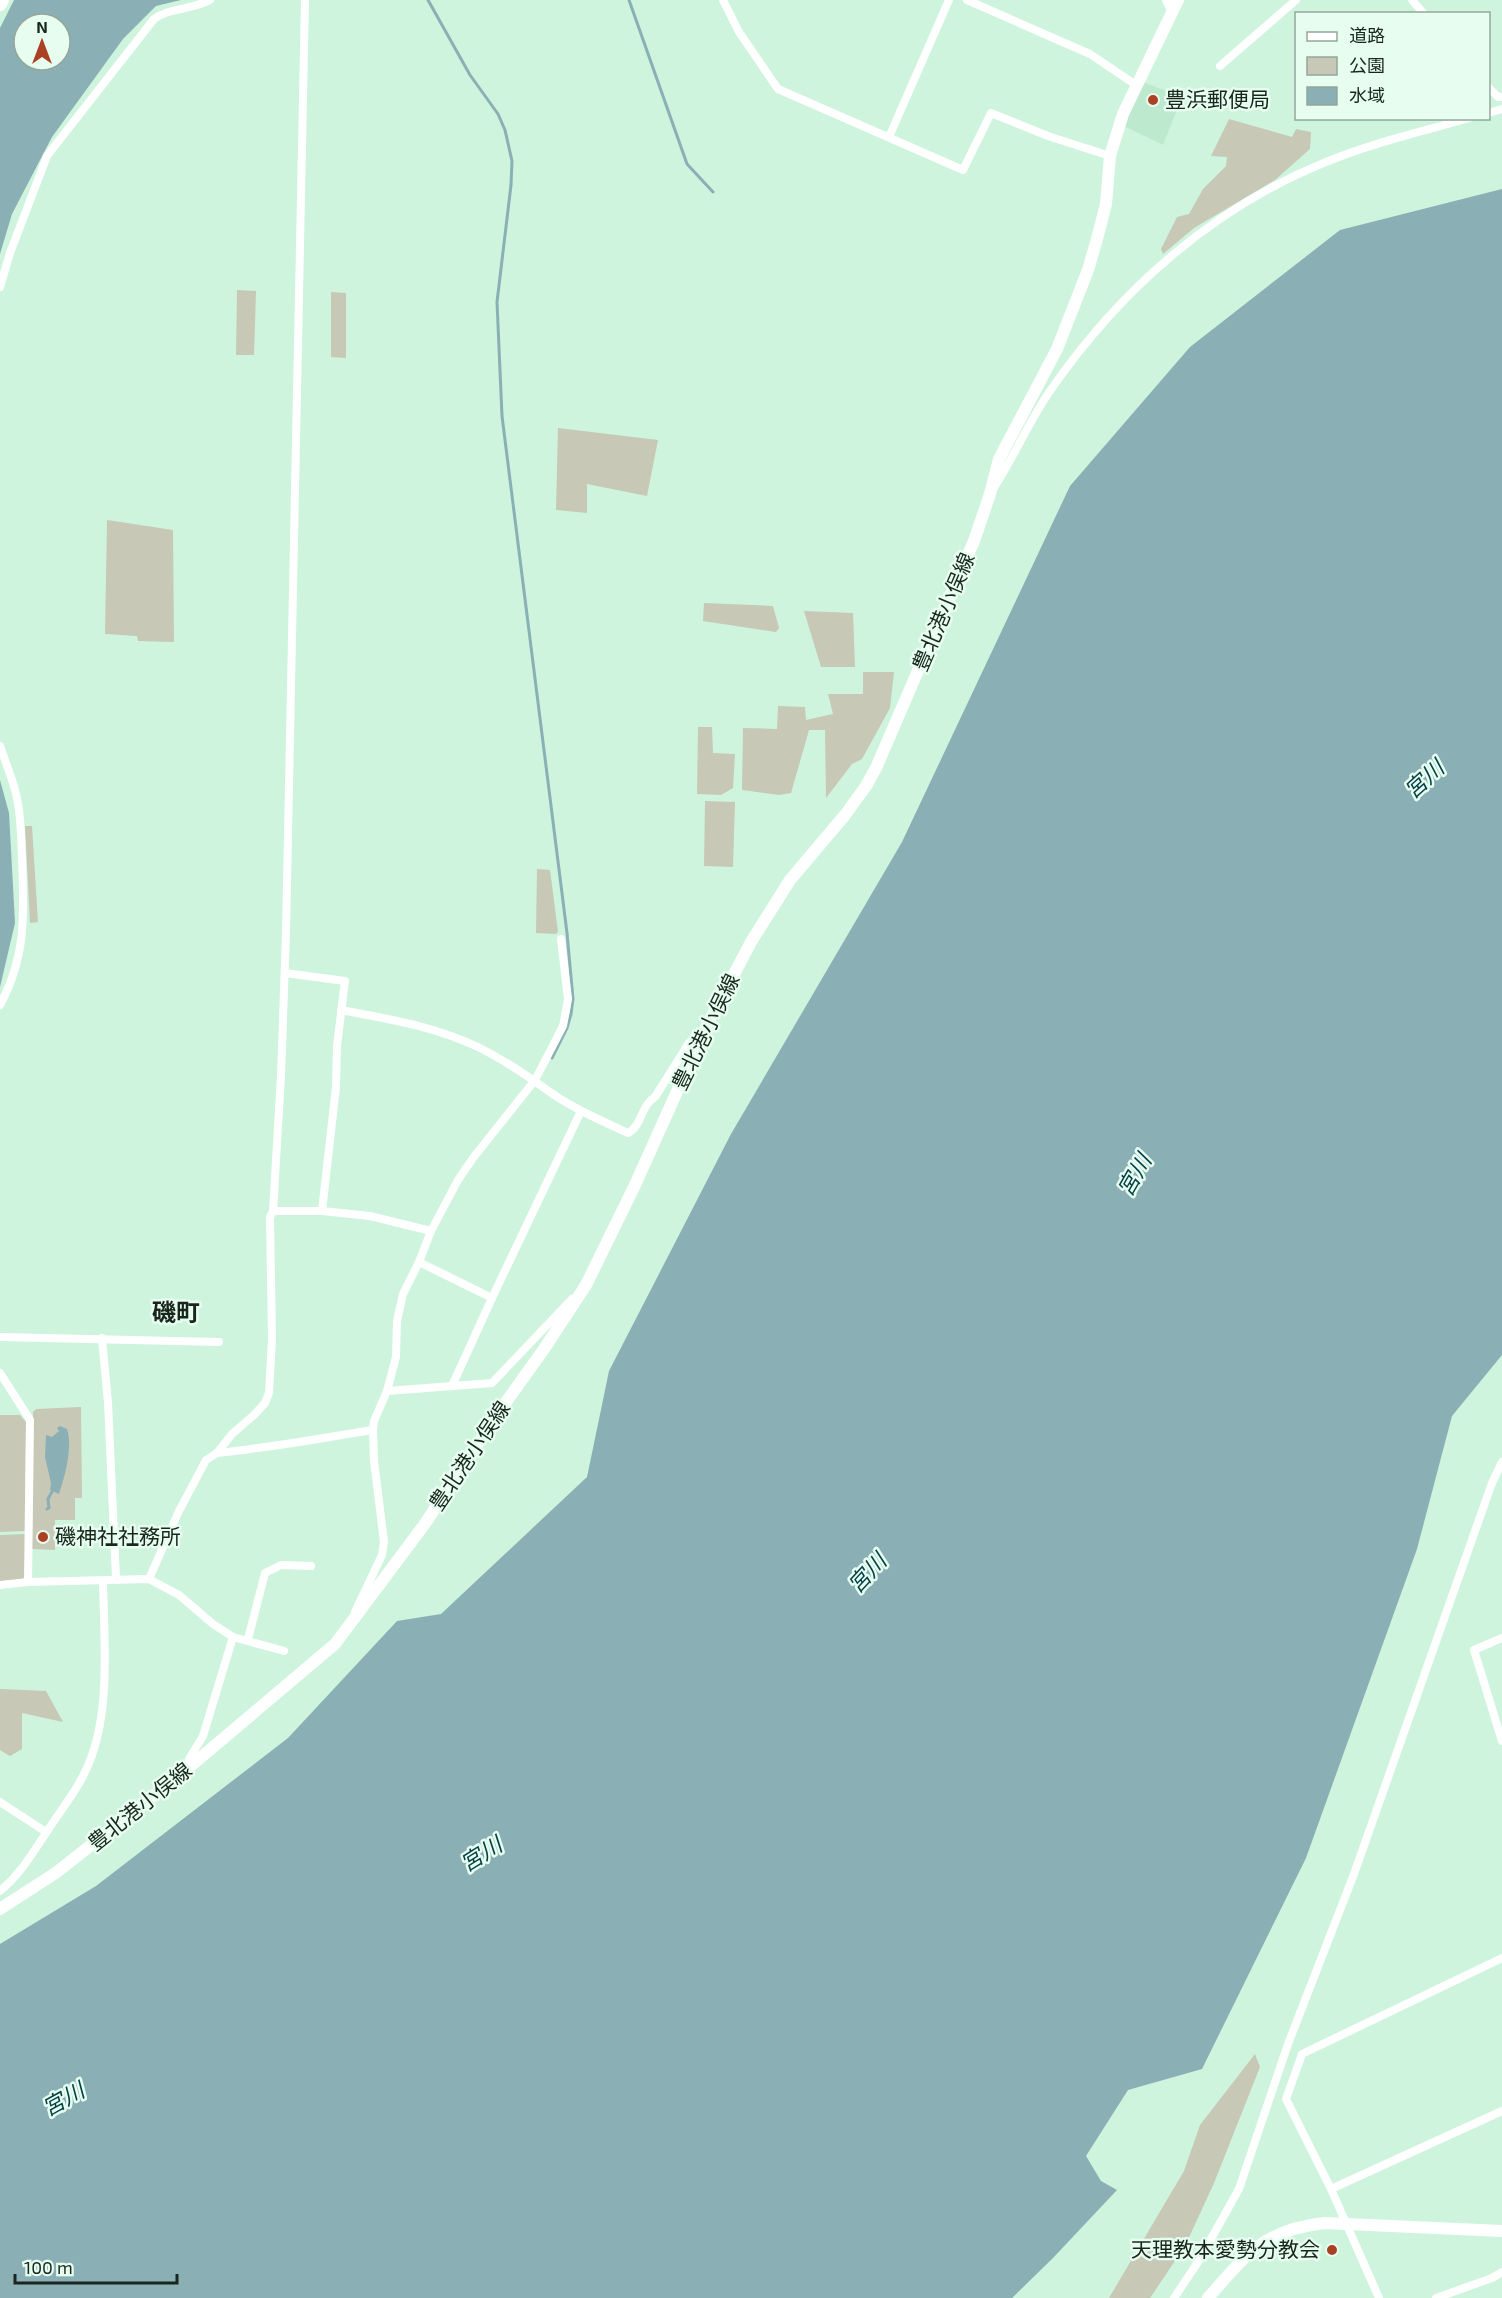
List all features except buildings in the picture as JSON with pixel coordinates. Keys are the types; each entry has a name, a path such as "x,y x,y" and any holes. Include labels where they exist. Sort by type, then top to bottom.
{"main road":[{"path":"0,4 2,0"},
{"name":"豊北港小俣線","path":"0,1909 57,1872 186,1770 335,1644 408,1548 586,1285 635,1185 706,1027 750,944 790,880 845,815 876,768 974,541 999,459 1057,349 1088,270 1106,204 1110,156 1123,114 1178,0"},
{"path":"1208,2298 1243,2257 1264,2241 1301,2226 1324,2223 1502,2230"}],"street":[{"path":"0,287 10,253 47,156 154,19 164,12 198,6 210,0"},
{"path":"148,1579 192,1483 206,1460 217,1453 232,1434 265,1403 269,1393 272,1339 270,1217 273,1211 285,973 305,0"},
{"path":"723,0 739,32 778,89 963,170 991,113 1048,136 1110,156"},
{"path":"889,137 949,0"},
{"path":"967,0 1090,54 1136,85"},
{"path":"1166,0 1172,12"},
{"path":"1220,66 1296,0"},
{"path":"1412,0 1422,12"},
{"path":"1490,89 1498,97 1502,97"},
{"path":"990,494 1049,392 1079,352 1124,298 1180,248 1237,207 1313,168 1345,155 1462,120"},
{"path":"0,746 15,789 20,815 24,910 20,954 9,987 0,1005"},
{"path":"350,1624 382,1555 384,1542 374,1461 373,1430 374,1420 387,1391 396,1357 397,1321 403,1294 431,1231 458,1180 535,1080 566,1018 567,991 561,939"},
{"path":"285,973 345,981 337,1046 336,1087 329,1160 322,1211"},
{"path":"341,1010 418,1024 454,1036 535,1080 581,1111 628,1133 634,1130 649,1100 655,1097 689,1043 706,1027"},
{"path":"452,1386 581,1111"},
{"path":"273,1211 322,1211 370,1216 431,1231"},
{"path":"419,1262 492,1298"},
{"path":"387,1391 492,1383 586,1285"},
{"path":"0,1336 219,1342"},
{"path":"102,1338 108,1403 116,1578"},
{"path":"0,1373 30,1420 28,1582"},
{"path":"217,1453 270,1448 308,1439 373,1430"},
{"path":"1174,2298 1198,2262 1239,2189 1299,2014 1354,1874 1502,1462"},
{"path":"248,1639 265,1573 281,1565 311,1566"},
{"path":"0,1585 28,1582 103,1581 116,1578 148,1579 179,1595 213,1624 233,1637 248,1639 284,1651"},
{"path":"0,1891 22,1870 85,1773 99,1732 104,1681 103,1581"},
{"path":"186,1770 189,1758 203,1736 233,1637"},
{"path":"1501,1737 1474,1650 1502,1638"},
{"path":"0,1802 46,1832"},
{"path":"1379,2298 1331,2189 1286,2099 1302,2054 1502,1958"},
{"path":"1331,2189 1502,2111"},
{"path":"1436,2298 1461,2294 1502,2272"}],"shaded area":[{"path":"1143,82 1182,97 1163,145 1124,126"}],"green space":[{"path":"1229,119 1292,137 1296,129 1311,132 1310,149 1275,180 1194,228 1163,254 1161,249 1177,217 1189,214 1203,189 1226,166 1227,157 1211,156"},
{"path":"237,290 256,291 254,355 236,355"},
{"path":"331,292 346,293 346,358 331,357"},
{"path":"558,428 658,440 647,496 587,484 587,513 556,510"},
{"path":"107,520 173,530 174,642 138,641 137,636 105,634"},
{"path":"704,603 773,606 779,628 776,632 703,621"},
{"path":"804,611 853,613 855,667 821,667"},
{"path":"863,672 894,672 890,708 862,759 852,764 826,798 825,730 809,730 791,793 779,795 742,790 743,728 777,729 778,706 805,707 806,720 833,714 828,694 863,694"},
{"path":"698,727 712,727 713,753 735,754 733,788 721,795 697,794"},
{"path":"705,801 735,802 733,867 704,866"},
{"path":"25,826 32,826 38,922 30,923"},
{"path":"537,869 550,870 558,932 556,934 536,933"},
{"path":"81,1407 82,1498 75,1498 75,1520 55,1520 55,1550 32,1549 33,1412 36,1409"},
{"path":"0,1415 20,1415 26,1422 25,1531 0,1532"},
{"path":"25,1534 25,1576 22,1580 0,1582 0,1535"},
{"path":"0,1689 46,1691 63,1722 22,1713 22,1749 10,1756 0,1750"},
{"path":"1255,2054 1260,2067 1214,2183 1185,2246 1150,2298 1109,2298 1184,2171 1200,2125"}],"water":[{"path":"14,0 181,0 156,6 123,39 52,137 12,214 0,254 0,28"},
{"name":"宮川","path":"1502,189 1502,1355 1452,1416 1417,1549 1306,1858 1202,2069 1128,2090 1086,2156 1101,2181 1117,2190 1012,2298 0,2298 0,1944 96,1886 288,1738 397,1621 441,1614 587,1477 609,1371 731,1134 902,842 1070,486 1190,347 1340,230"},
{"path":"0,780 9,813 15,923 0,987"},
{"path":"60,1426 67,1429 69,1453 59,1494 50,1490 51,1483 45,1457 46,1435 52,1437 59,1431 57,1428"}],"waterway":[{"path":"428,0 470,75 498,114 505,130 512,161 497,302 502,416 567,933 573,999 567,1028 552,1058"},
{"path":"629,0 687,164 713,192"},
{"path":"47,1509 49,1508 48,1499 53,1490"}],"place":[{"name":"豊浜郵便局","path":"1153,100"},
{"name":"磯神社社務所","path":"43,1537"},
{"name":"天理教本愛勢分教会","path":"1332,2250"}],"district":[{"name":"磯町","path":"176,1313"}]}
